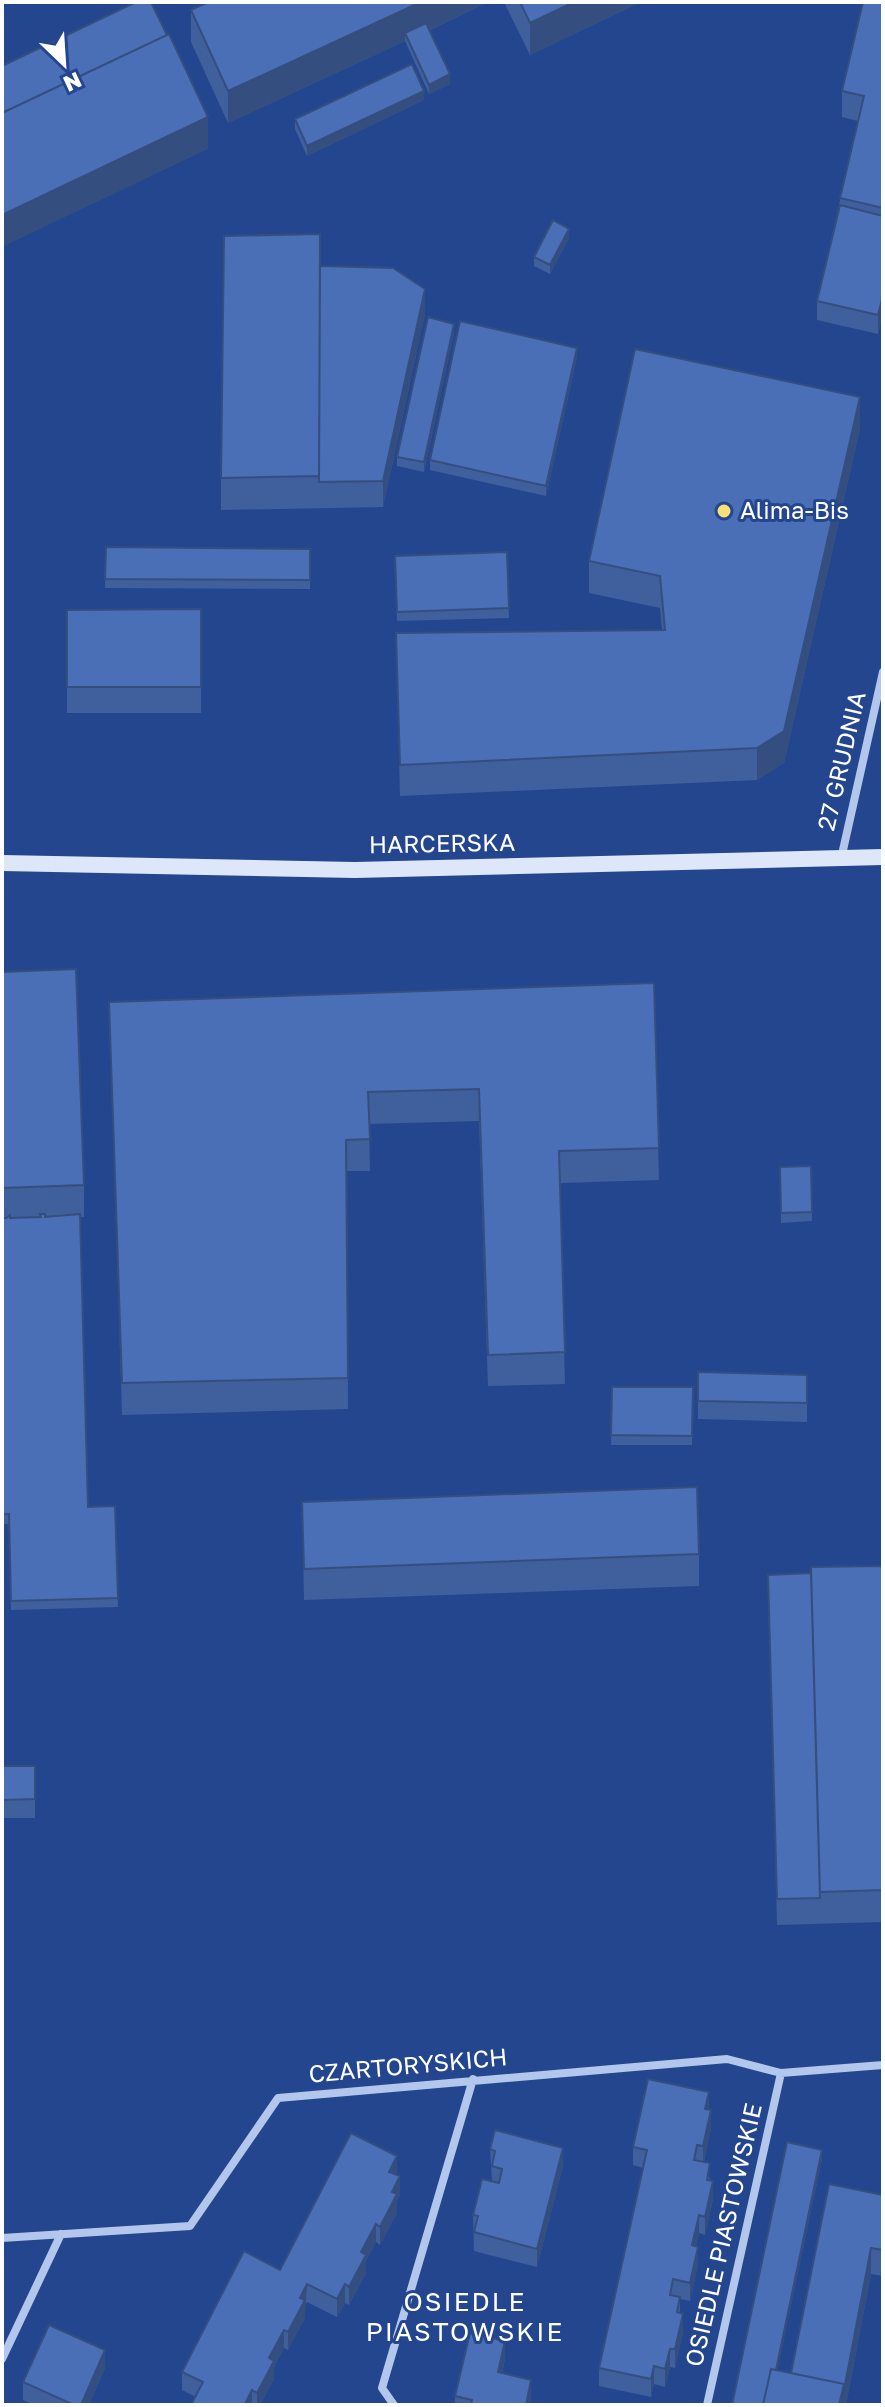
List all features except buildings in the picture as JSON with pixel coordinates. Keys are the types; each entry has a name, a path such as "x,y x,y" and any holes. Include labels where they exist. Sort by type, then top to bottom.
{"street":[{"name":"27 GRUDNIA","path":"840,860 883,672"},
{"name":"HARCERSKA","path":"2,863 355,870 883,857"},
{"name":"CZARTORYSKICH","path":"2,2238 190,2226 278,2098 727,2059 781,2073 883,2065"},
{"name":"OSIEDLE PIASTOWSKIE","path":"707,2405 781,2073"},
{"path":"394,2405 382,2388 473,2079"},
{"path":"2,2359 61,2234"}],"place":[{"name":"Alima-Bis","path":"724,511"}],"district":[{"name":"OSIEDLE PIASTOWSKIE","path":"465,2317"}]}
